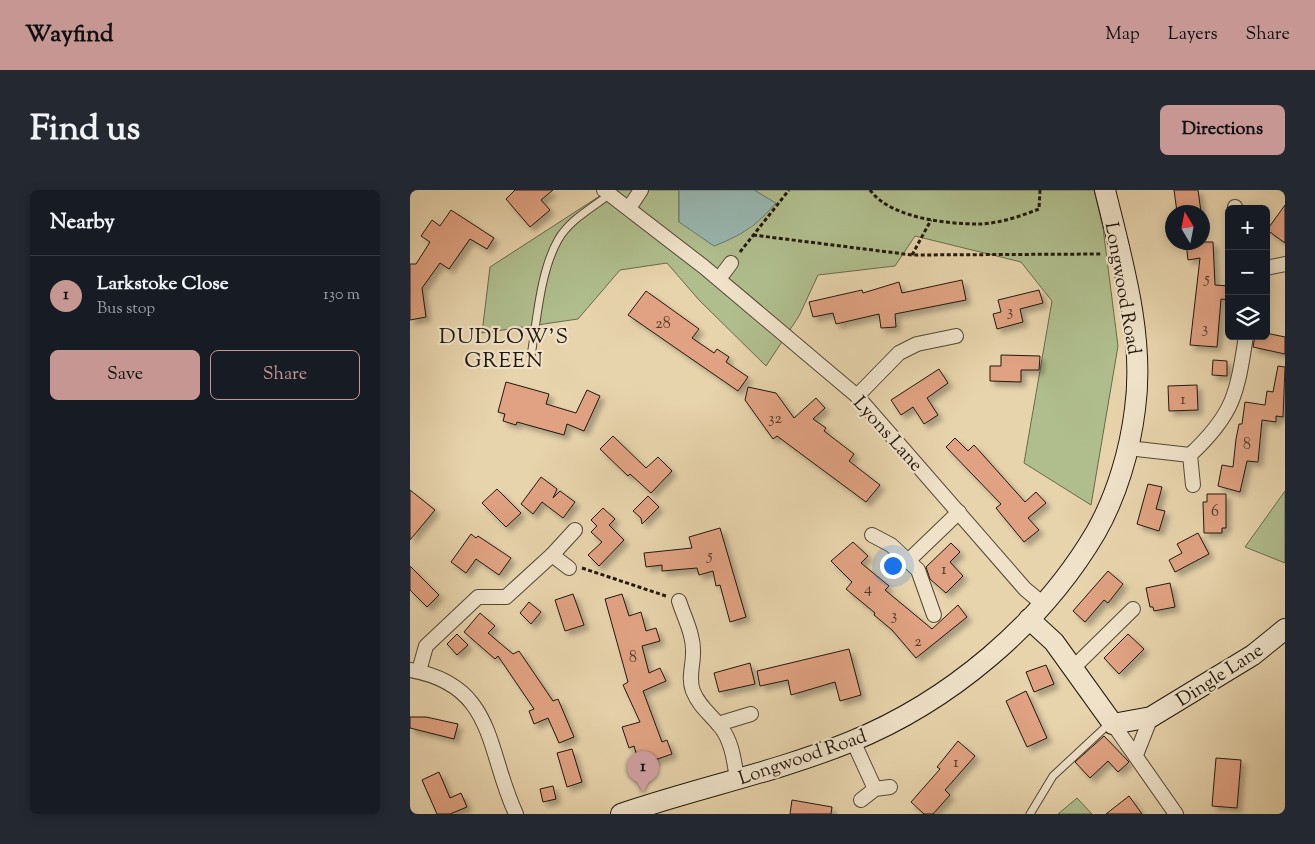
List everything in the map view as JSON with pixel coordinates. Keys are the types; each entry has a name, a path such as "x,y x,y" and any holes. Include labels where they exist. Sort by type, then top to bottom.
{"street":[{"path":"633,212 641,190"},
{"name":"Longwood Road","path":"621,814 815,756 852,741 917,708 952,685 995,651 1043,604 1074,566 1097,530 1116,489 1128,448 1135,408 1137,366 1134,322 1105,190"},
{"name":"Lyons Lane","path":"607,192 719,279 857,396 1025,589 1043,604"},
{"path":"719,279 731,263"},
{"path":"1270,267 1285,264"},
{"path":"857,396 899,353 917,344 956,336"},
{"path":"1128,448 1190,455 1209,438 1224,418 1235,397 1245,340"},
{"path":"1190,455 1194,485"},
{"path":"908,560 959,512"},
{"path":"516,814 504,788 487,727 475,704 451,683 414,670 426,646 478,597 506,596 552,555 575,530"},
{"path":"872,535 891,545 918,570 934,616"},
{"path":"552,555 569,568"},
{"path":"679,601 691,637 694,654 690,672 692,689 698,703 718,724 728,740 737,779"},
{"path":"1074,668 1133,609"},
{"path":"1029,619 1054,642 1074,668 1176,814"},
{"name":"Dingle Lane","path":"1112,723 1151,717 1252,655 1285,629"},
{"path":"718,724 752,714"},
{"path":"1136,755 1151,717"},
{"path":"852,741 875,789"},
{"path":"861,800 875,789 890,787"}],"lane":[{"path":"530,356 547,268 558,240 574,220 607,192"},
{"path":"1030,814 1053,776 1112,723"}],"path":[{"path":"731,263 790,190"},
{"path":"870,190 895,211 931,220 979,224 1024,215 1039,209 1040,190"},
{"path":"912,255 931,220"},
{"path":"753,235 912,255 1120,254"},
{"path":"569,568 579,567 679,601"}],"green space":[{"path":"609,190 679,190 679,222 776,204 754,190 1094,190 1103,228 1118,346 1091,505 1024,463 1052,301 1021,262 915,236 895,266 818,275 799,316 766,366 699,300 667,263 620,270 578,319 482,333 490,267"},
{"path":"1285,491 1285,563 1245,547"},
{"path":"1077,798 1092,814 1058,814"}],"water":[{"path":"679,190 754,190 776,203 748,229 714,246 679,222"}],"building":[{"path":"515,190 553,190 541,200 550,210 530,227 506,199"},
{"path":"1174,190 1198,190 1200,205 1176,205"},
{"path":"1285,205 1285,243 1270,232 1270,226"},
{"path":"451,210 494,238 487,249 470,239 449,269 440,263 422,288 426,317 410,320 410,264 416,264 430,242 421,236 432,220 440,226"},
{"path":"1210,242 1213,242 1215,285 1225,286 1225,300 1221,299 1217,347 1190,345 1200,258 1188,260 1187,250 1210,250"},
{"path":"962,280 966,300 895,314 896,327 881,328 879,314 836,324 833,313 813,317 809,302 862,290 863,293 899,282 902,293"},
{"path":"1039,290 1043,303 1020,309 1023,322 997,329 993,314 1001,312 998,300"},
{"path":"646,291 699,329 692,338 714,353 717,349 729,357 726,362 748,377 738,391 628,315"},
{"path":"1270,334 1285,337 1285,354 1253,347 1254,340 1270,340"},
{"path":"1001,355 1040,356 1039,370 1021,370 1021,382 990,381 990,366 1001,366"},
{"path":"1213,360 1227,361 1227,376 1212,375"},
{"path":"1278,366 1285,367 1283,417 1276,416 1276,422 1262,420 1258,462 1247,461 1240,492 1218,486 1222,465 1233,467 1236,439 1239,424 1242,424 1245,402 1265,405 1267,391 1273,392"},
{"path":"939,369 948,383 927,398 938,415 924,424 913,407 901,415 891,400"},
{"path":"506,382 549,394 546,404 576,413 587,390 600,396 584,431 567,424 564,435 517,422 516,425 503,421 505,414 498,412"},
{"path":"1197,385 1198,410 1169,411 1168,386"},
{"path":"748,387 776,393 794,418 816,398 825,408 813,419 826,428 824,431 854,454 849,461 880,485 866,502 777,436 773,439 745,400"},
{"path":"613,436 646,468 658,457 672,471 651,493 630,474 628,476 600,449"},
{"path":"955,438 968,451 974,445 1025,502 1036,492 1046,503 1028,518 1039,530 1024,542 996,508 1001,504 946,447"},
{"path":"541,477 557,489 553,498 560,491 575,502 563,518 542,502 533,514 521,504"},
{"path":"1148,484 1162,487 1156,509 1165,511 1159,531 1137,524"},
{"path":"497,489 521,513 506,527 482,503"},
{"path":"410,490 435,510 410,540"},
{"path":"1207,494 1226,494 1226,528 1222,528 1222,533 1204,533 1203,502 1207,502"},
{"path":"648,496 659,507 642,524 641,518 633,511"},
{"path":"603,508 615,519 609,525 624,540 599,566 588,555 602,542 591,532 597,526 591,520"},
{"path":"720,528 746,617 730,622 720,585 716,586 713,571 699,575 697,568 662,571 662,565 646,567 644,553 692,548 689,537"},
{"path":"1198,533 1209,554 1175,572 1169,560 1182,553 1177,544"},
{"path":"471,534 476,538 478,536 511,558 499,575 476,559 466,573 451,562"},
{"path":"853,542 868,556 861,563 889,586 885,590 932,629 958,605 967,617 916,658 892,630 874,615 875,613 846,589 852,582 831,561"},
{"path":"951,543 960,552 950,562 963,576 946,593 930,579 926,567"},
{"path":"410,566 439,595 427,607 410,590"},
{"path":"1108,571 1123,584 1108,603 1104,600 1085,622 1073,611"},
{"path":"1170,583 1175,607 1154,611 1153,607 1150,607 1146,588"},
{"path":"573,594 584,625 565,631 555,600"},
{"path":"622,594 629,616 641,612 646,631 656,628 660,641 642,646 649,673 660,668 666,681 643,691 662,742 667,740 672,754 640,765 634,746 629,748 622,727 640,722 623,685 628,682 605,599"},
{"path":"529,602 541,612 531,624 520,613"},
{"path":"480,613 495,626 488,633 513,654 519,651 553,701 558,699 574,737 559,743 548,718 534,724 529,711 534,709 498,656 495,659 464,632"},
{"path":"457,634 468,645 457,655 447,644"},
{"path":"1128,634 1144,649 1119,674 1104,658"},
{"path":"849,649 861,695 840,701 835,682 791,695 788,680 760,686 757,671"},
{"path":"750,663 755,684 719,692 714,673"},
{"path":"1046,665 1054,684 1034,692 1026,672"},
{"path":"1026,691 1047,738 1027,747 1006,701"},
{"path":"410,717 426,717 458,724 454,739 410,728"},
{"path":"1104,736 1129,762 1118,772 1108,761 1090,778 1075,762"},
{"path":"958,741 975,756 945,790 950,795 933,814 924,814 911,802 940,769 937,767"},
{"path":"572,749 582,782 567,787 557,753"},
{"path":"1216,758 1241,760 1237,808 1212,806"},
{"path":"439,772 450,798 461,793 467,807 450,814 437,814 422,780"},
{"path":"553,786 556,799 543,802 540,789"},
{"path":"1129,796 1142,814 1106,814"},
{"path":"792,800 832,807 831,814 790,814"}],"place":[{"name":"Larkstoke Close","path":"643,792"}],"district":[{"name":"DUDLOW'S GREEN","path":"504,348"}]}
